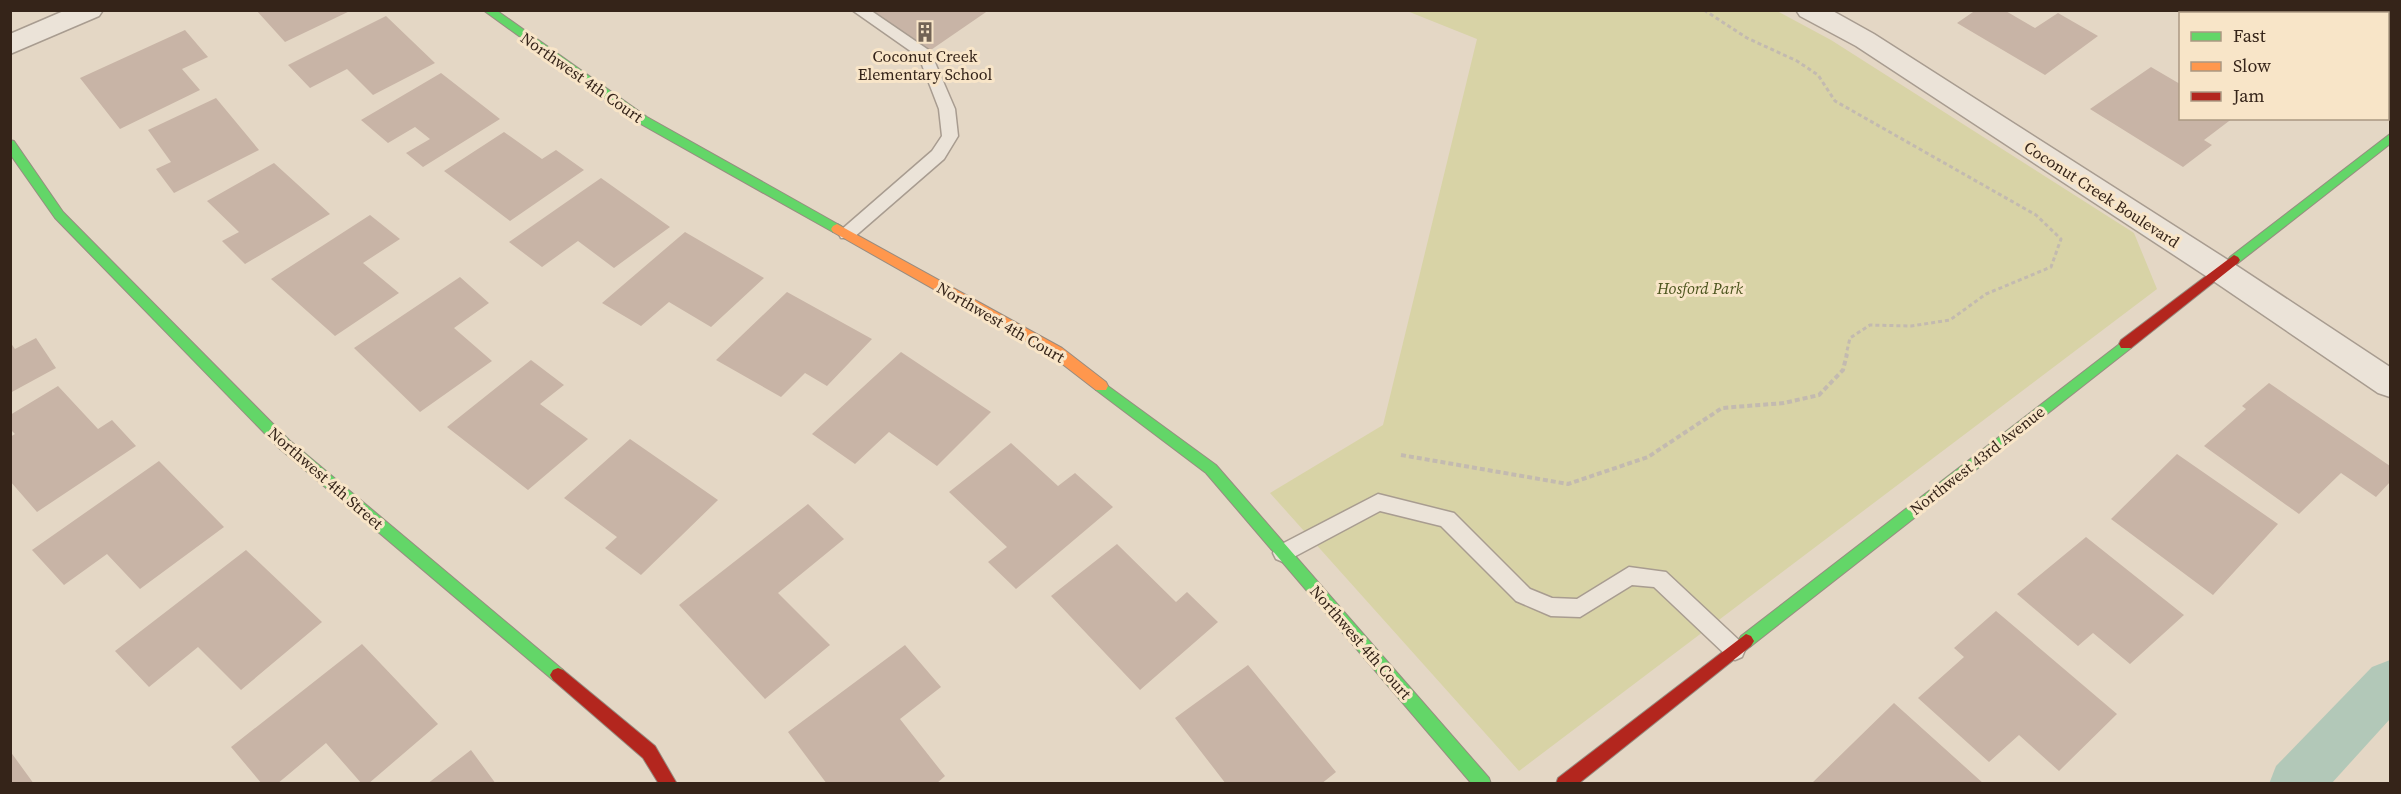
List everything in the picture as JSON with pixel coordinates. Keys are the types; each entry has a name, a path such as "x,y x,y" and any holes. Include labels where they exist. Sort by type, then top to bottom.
{"street":[{"path":"10,45 90,10"},
{"name":"Northwest 4th Court","path":"488,10 643,120 1057,352 1210,469 1483,783"},
{"name":"Coconut Creek Boulevard","path":"1809,10 1865,40 2220,270 2391,384"},
{"path":"2386,10 2391,13"},
{"name":"Northwest 43rd Avenue","path":"1564,783 2391,138"},
{"name":"Northwest 4th Street","path":"10,144 59,215 284,444 649,752 669,783"}],"lane":[{"path":"847,234 938,155 950,136 947,109 925,54 859,10"},
{"path":"1283,553 1378,502 1447,519 1523,595 1551,607 1580,608 1629,576 1659,578 1735,650"}],"path":[{"path":"1401,455 1568,484 1648,457 1722,408 1784,403 1819,395 1843,370 1850,338 1870,325 1911,326 1950,320 1986,294 2051,267 2061,239 2036,215 1835,101 1818,75 1797,62 1747,38 1704,10"}],"green space":[{"name":"Hosford Park","path":"1407,11 1777,11 1831,40 2134,233 2157,289 1519,771 1270,493 1383,425 1477,39"}],"building":[{"path":"256,10 352,10 285,42"},
{"name":"Coconut Creek Elementary School","path":"859,10 989,10 925,54"},
{"path":"1976,10 2004,10 2035,28 2058,13 2098,36 2045,75 1957,23"},
{"path":"2206,10 2290,10 2293,12 2204,12"},
{"path":"386,16 435,63 373,95 347,69 310,88 288,65"},
{"path":"185,30 208,57 182,69 200,90 120,129 80,78"},
{"path":"2151,67 2179,83 2179,120 2230,120 2204,140 2212,145 2183,167 2090,109"},
{"path":"441,73 500,119 423,167 406,153 430,139 415,127 388,143 361,120"},
{"path":"216,98 259,150 174,193 156,169 171,162 148,130"},
{"path":"504,132 542,159 556,150 584,170 510,221 444,171"},
{"path":"274,163 330,214 245,264 222,241 239,232 207,201"},
{"path":"601,178 670,227 614,268 578,241 542,267 509,242"},
{"path":"370,215 400,239 363,263 399,293 335,336 271,279"},
{"path":"685,232 764,278 711,327 669,302 641,326 602,303"},
{"path":"460,277 489,303 454,328 492,361 420,412 354,348"},
{"path":"787,292 872,339 827,386 805,373 781,397 716,360"},
{"path":"36,338 56,368 10,393 10,342 15,349"},
{"path":"901,352 991,412 937,466 889,432 855,464 812,434"},
{"path":"531,360 564,385 540,404 588,439 528,490 447,427"},
{"path":"2269,383 2390,466 2390,482 2376,497 2341,473 2299,514 2204,446 2246,409 2242,406"},
{"path":"58,386 98,429 112,420 136,446 37,512 10,481 10,437 15,434 10,429 10,415"},
{"path":"630,439 718,500 641,575 605,548 617,537 564,498"},
{"path":"1011,443 1058,486 1075,473 1113,507 1016,589 988,562 1007,547 949,492"},
{"path":"2177,454 2278,524 2213,595 2111,519"},
{"path":"159,461 224,527 140,589 107,554 64,585 32,550"},
{"path":"808,504 844,539 778,593 830,645 765,699 679,605"},
{"path":"2086,537 2184,615 2130,664 2093,633 2078,646 2017,594"},
{"path":"1117,544 1176,602 1187,592 1218,622 1140,690 1051,596"},
{"path":"246,550 322,622 241,690 198,647 149,687 115,651"},
{"path":"1996,611 2117,714 2059,771 2019,735 1989,762 1918,698 1964,657 1954,648"},
{"path":"362,644 438,724 368,784 362,784 326,743 277,784 262,784 231,747"},
{"path":"905,645 941,687 900,719 945,776 936,784 827,784 788,732"},
{"path":"1248,665 1336,772 1321,784 1226,784 1175,718"},
{"path":"1894,703 1984,784 1811,784"},
{"path":"471,750 496,784 427,784"},
{"path":"10,751 34,784 10,784"}],"waterway":[{"path":"2295,784 2390,684"}],"traffic: fast":[{"path":"488,10 643,120 837,229"},
{"path":"2234,260 2390,138"},
{"path":"10,144 59,215 284,444 558,675"},
{"path":"1746,641 2126,344"},
{"path":"1101,386 1211,469 1483,784"}],"traffic: slow":[{"path":"837,229 1057,352 1101,386"}],"traffic: jam":[{"path":"2126,344 2234,260"},
{"path":"1564,784 1746,641"},
{"path":"558,675 649,752 669,784"}],"place":[{"name":"Coconut Creek Elementary School","path":"925,32"}]}
